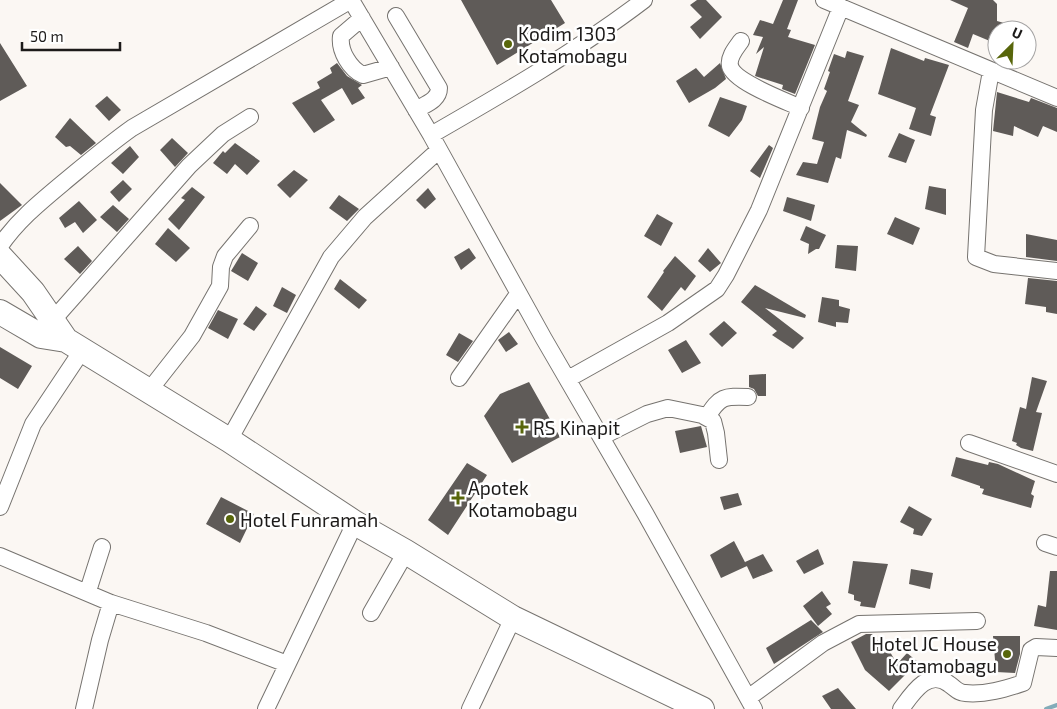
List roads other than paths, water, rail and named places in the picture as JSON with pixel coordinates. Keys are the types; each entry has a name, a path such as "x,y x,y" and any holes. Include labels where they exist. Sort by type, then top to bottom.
{"highway":[{"path":"0,256 33,292 52,322 74,346"},
{"path":"33,292 4,314 41,336 74,346 229,440 355,523 513,618 702,709"}],"street":[{"path":"0,246 11,230 30,210 102,150 132,128 351,0 435,143 518,294 601,437 751,704 823,643 859,624 977,621"},
{"path":"229,440 331,257 435,143 605,30 644,0"},
{"path":"824,0 1057,98"},
{"path":"568,379 668,323 716,289 726,275 759,210 841,7"},
{"path":"396,16 439,88 439,94 435,99 416,110"},
{"path":"362,18 341,36 340,44 344,55 355,72 364,75 391,67"},
{"path":"741,41 732,55 730,64 733,72 746,82 801,108"},
{"path":"991,71 984,110 976,257 994,264 1057,270"},
{"path":"52,322 189,166 223,134 250,117"},
{"path":"148,392 192,336 218,291 221,266 225,256 250,226"},
{"path":"459,378 518,294"},
{"path":"0,507 33,424 74,346"},
{"path":"707,417 718,400 728,396 748,397"},
{"path":"601,437 658,409 668,408 707,417 713,421 719,460"},
{"path":"969,443 1057,474"},
{"path":"266,709 355,523"},
{"path":"88,592 102,547"},
{"path":"371,613 406,552"},
{"path":"0,556 111,603 206,633 287,664"},
{"path":"84,709 97,648 111,603"},
{"path":"470,709 513,618"},
{"path":"901,709 915,691 926,681 935,678 943,680 957,691 964,693 997,690 1023,683 1032,650 1036,647 1057,648"}],"waterway":[{"path":"1046,709 1057,705"}],"place":[{"name":"Kodim 1303 Kotamobagu","path":"508,44"},
{"name":"RS Kinapit","path":"522,427"},
{"name":"Apotek Kotamobagu","path":"458,498"},
{"name":"Hotel Funramah","path":"230,519"},
{"name":"Hotel JC House Kotamobagu","path":"1007,654"}]}
